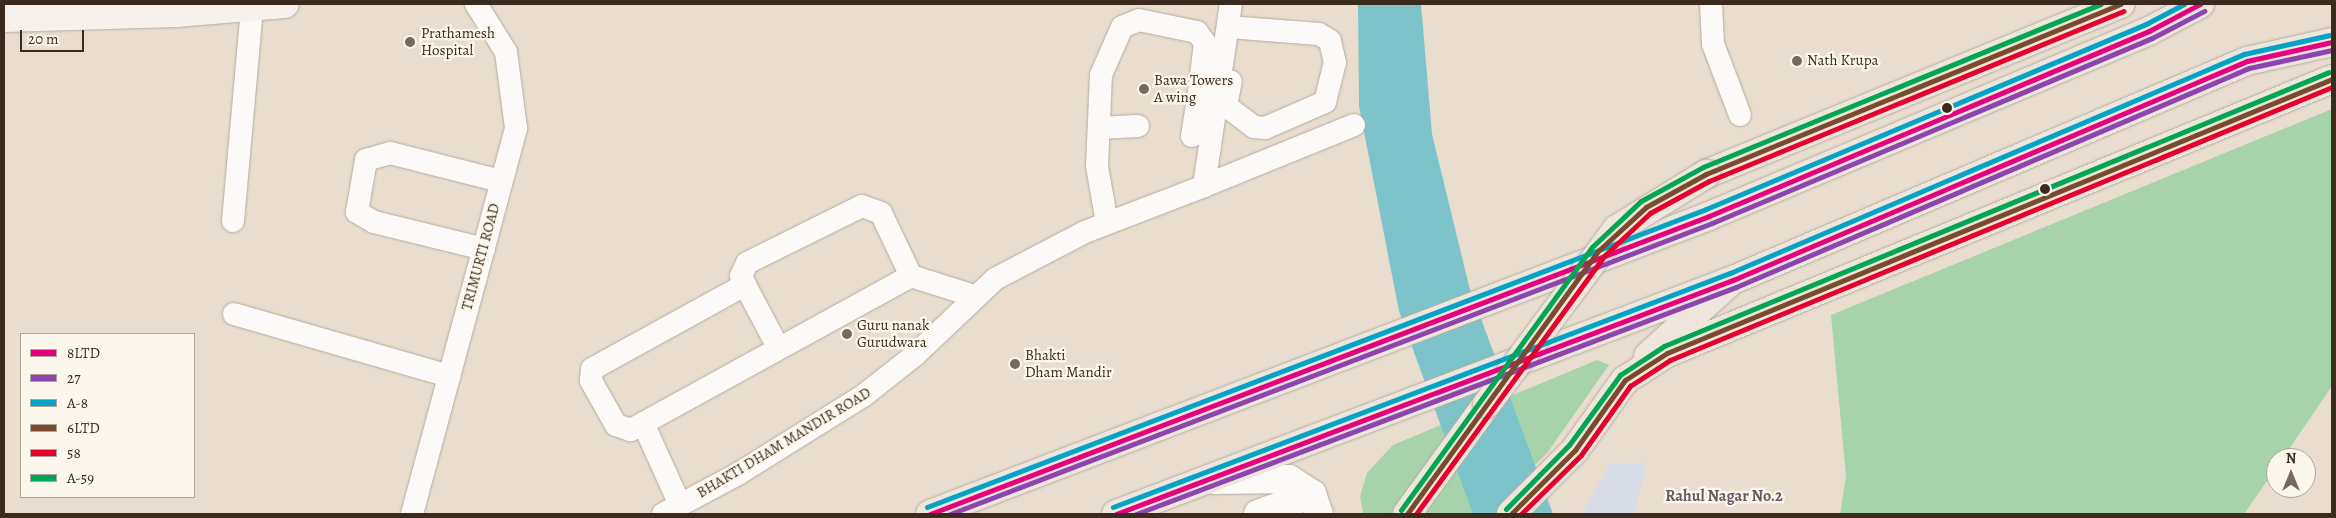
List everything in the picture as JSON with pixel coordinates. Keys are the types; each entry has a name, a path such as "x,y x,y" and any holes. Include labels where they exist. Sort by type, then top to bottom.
{"main road":[{"path":"4,18 284,4"},
{"path":"1406,514 1616,229 1706,174 2120,4"},
{"path":"930,514 1709,216 2149,31 2200,4"},
{"path":"1116,514 1733,280 2247,61 2332,42"},
{"path":"1625,380 1667,353 2332,79"},
{"path":"1511,514 1575,450 1625,380 1680,322 1733,280"}],"street":[{"name":"TRIMURTI ROAD","path":"412,514 516,128 506,52 476,4"},
{"path":"1232,4 1234,27 1226,106 1260,128 1325,102 1329,94 1336,62 1330,41 1303,31 1234,27"},
{"path":"1711,4 1713,44 1740,115"},
{"path":"233,221 252,7"},
{"path":"1107,223 1096,166 1101,76 1118,32 1127,23 1170,24 1203,36 1207,100 1204,186"},
{"path":"1192,136 1234,27"},
{"path":"1295,115 1303,145"},
{"name":"BHAKTI DHAM MANDIR ROAD","path":"671,510 863,396 915,356 974,296 995,279 1107,223 1354,125"},
{"path":"1099,128 1138,126"},
{"path":"484,249 374,222 357,212 366,160 390,153 501,181"},
{"path":"778,347 741,276 747,263 862,206 881,213 911,276"},
{"path":"745,285 592,369 591,381 616,425 631,430 778,347 911,276 974,296"},
{"path":"234,314 449,376"},
{"path":"643,423 671,510"},
{"path":"1204,480 1273,476 1289,479 1315,504"},
{"path":"1258,514 1315,504"}],"shaded area":[{"path":"1610,463 1647,463 1634,514 1582,514"}],"green space":[{"path":"2332,109 2332,386 2290,448 2266,448 2266,482 2244,514 1840,514 1846,476 1831,315"},
{"path":"1597,360 1609,365 1547,453 1487,514 1363,514 1360,496 1367,473 1393,445"}],"water":[{"path":"1358,4 1421,4 1432,134 1469,286 1553,514 1473,514 1399,311 1359,106"}],"transit line":[{"name":"A-59","path":"1401,510 1592,247 1641,201 1703,167 2101,4"},
{"name":"6LTD","path":"1407,514 1598,251 1646,207 1706,174 2120,4"},
{"name":"A-8","path":"927,507 1706,209 2146,24 2184,4"},
{"name":"8LTD","path":"930,514 1709,216 2149,31 2200,4"},
{"name":"58","path":"1416,514 1604,256 1650,213 1709,181 2123,11"},
{"name":"27","path":"950,514 1712,223 2152,38 2204,11"},
{"name":"A-8","path":"1113,507 1730,273 2244,54 2330,35"},
{"name":"8LTD","path":"1116,514 1733,280 2247,61 2332,42"},
{"name":"27","path":"1136,514 1736,287 2249,68 2332,50"},
{"name":"A-59","path":"1506,509 1569,445 1620,375 1664,346 2329,72"},
{"name":"6LTD","path":"1511,514 1575,450 1625,380 1667,353 2332,79"},
{"name":"58","path":"1521,514 1581,455 1630,386 1670,360 2332,87"}],"place":[{"name":"Prathamesh Hospital","path":"410,42"},
{"name":"Nath Krupa","path":"1797,61"},
{"name":"Bawa Towers A wing","path":"1144,89"},
{"name":"Guru nanak Gurudwara","path":"847,334"},
{"name":"Bhakti Dham Mandir","path":"1015,364"}],"district":[{"name":"Rahul Nagar No.2","path":"1724,496"}]}
